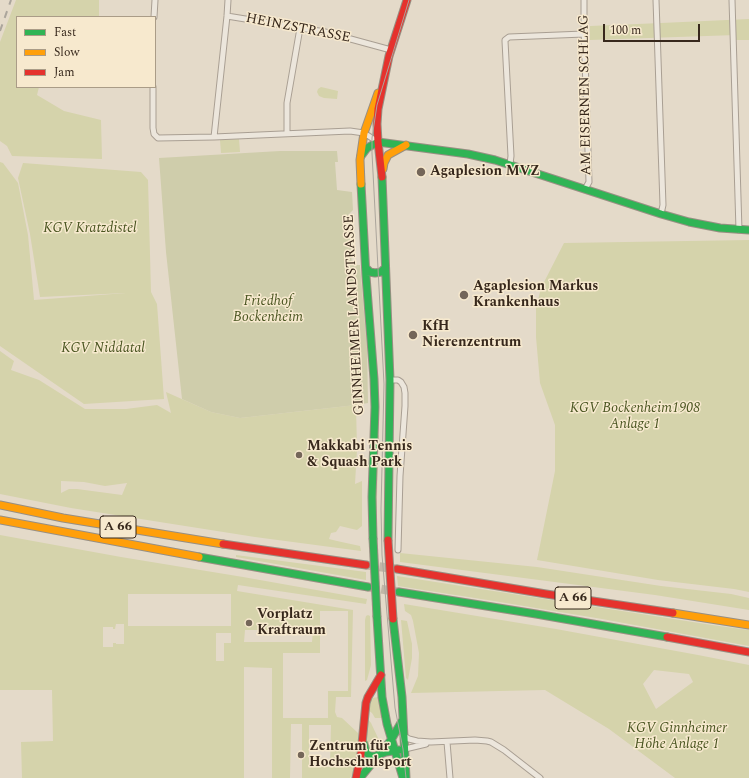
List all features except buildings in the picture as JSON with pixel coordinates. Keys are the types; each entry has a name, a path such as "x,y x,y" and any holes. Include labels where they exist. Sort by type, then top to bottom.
{"main road":[{"name":"GINNHEIMER LANDSTRASSE","path":"405,778 403,719 393,619 387,519 390,380 382,174 377,124 378,109 384,78 391,50 407,0"},
{"name":"GINNHEIMER LANDSTRASSE","path":"384,78 371,110 364,133 360,160 375,407 372,497 381,674 387,724 391,740 405,778"},
{"path":"360,160 364,151 378,142 468,154 510,164 661,214 704,226 749,230"},
{"path":"382,174 387,157 406,145"},
{"path":"366,268 370,272 375,273 381,272 385,268"},
{"name":"A 66","path":"0,505 63,518 237,547 366,564"},
{"name":"A 66","path":"0,520 168,552 368,587"},
{"name":"A 66","path":"397,569 546,594 749,625"},
{"name":"A 66","path":"399,592 536,614 749,652"},
{"path":"356,778 363,741 366,703 381,674"},
{"path":"360,778 391,740 403,719"},
{"path":"363,741 368,754 373,756 405,749"}],"street":[{"path":"154,16 155,0"},
{"path":"214,137 228,0"},
{"name":"AM EISERNEN SCHLAG","path":"584,0 589,182 586,189"},
{"path":"656,0 663,205 661,214"},
{"path":"732,0 739,230"},
{"name":"HEINZSTRASSE","path":"227,16 325,32 391,50"},
{"path":"287,133 287,103 300,28"},
{"path":"510,164 511,156 505,40 509,36 584,34"},
{"path":"152,88 152,128 156,137 214,137 344,131 364,133 378,142"},
{"path":"390,380 398,380 401,382 405,392 400,476 398,550"},
{"path":"404,736 413,740 431,742 475,740 491,742 504,750 540,778"},
{"path":"405,749 431,742"},
{"path":"447,742 450,778"}],"green space":[{"path":"16,0 99,0 99,16 16,16 16,88 39,88 37,95 64,111 101,120 102,159 12,156 7,146 0,141 0,42"},
{"path":"749,19 749,40 736,40 736,35 590,40 590,26"},
{"path":"321,87 338,91 337,99 319,96 317,92"},
{"path":"239,139 240,152 221,153 220,140"},
{"name":"Friedhof Bockenheim","path":"280,151 337,151 338,162 335,162 337,190 352,192 353,210 348,215 352,265 360,265 367,348 368,403 240,418 211,412 182,399 166,252 159,158"},
{"path":"0,162 3,163 18,183 28,235 34,300 126,293 40,297 30,234 18,178 23,163 141,172 148,180 151,292 157,304 164,399 84,404 0,346"},
{"name":"KGV Bockenheim1908 Anlage 1","path":"749,240 749,592 658,580 537,560 555,471 555,425 540,383 536,337 536,308 541,288 564,243"},
{"path":"0,351 14,361 11,370 39,380 85,409 126,409 157,405 171,413 166,392 211,412 240,418 356,405 357,450 355,484 362,481 362,526 357,530 340,526 336,532 331,533 329,539 360,546 361,551 255,537 71,508 0,494","holes":["61,481 84,482 105,486 127,483 122,495 77,489 69,489 61,493"]},
{"path":"379,435 376,538 375,499 377,436"},
{"path":"0,535 367,599 366,604 238,585 237,591 353,610 351,697 336,697 335,712 337,717 342,718 358,733 359,743 357,760 350,778 302,778 302,724 291,724 290,778 272,778 272,668 244,667 244,778 22,778 21,742 53,741 52,690 0,690","holes":["128,594 231,594 231,626 128,626","320,611 348,611 348,691 328,691 328,718 283,718 283,653 320,653","116,624 124,624 124,644 113,643 113,647 103,647 103,627 113,627 113,629 115,629","245,630 313,630 312,642 244,642","216,633 231,633 231,643 224,643 224,661 216,661","309,725 331,725 330,767 309,766"]},
{"path":"400,553 537,567 661,586 731,594 749,598 749,610 655,595 400,562"},
{"path":"236,555 366,572 366,580 236,557"},
{"path":"397,576 749,630 749,646 602,619 398,586"},
{"name":"KGV Ginnheimer Höhe Anlage 1","path":"404,604 556,629 749,665 749,778 675,778 609,729 545,690 411,693 418,676 419,653 411,615 405,611","holes":["654,670 689,674 693,682 656,709 643,684"]},
{"path":"366,616 370,616 371,665 367,680 365,681 365,620"},
{"path":"401,620 407,621 412,644 412,658 408,680 406,678"},
{"path":"379,697 382,718 375,718 368,710 369,704 371,698"},
{"path":"367,718 371,723 381,745 375,752 369,751 366,745"}],"tunnel":[{"path":"366,565 397,569"},
{"path":"368,587 399,592"}],"tram line":[{"path":"406,778 403,749 395,708 382,555 381,509 384,384 372,138 377,105 409,0"}],"railway":[{"path":"0,31 11,0"}],"traffic: fast":[{"path":"361,156 367,148 378,142 468,154 495,160 689,222 720,228 749,230"},
{"path":"382,177 390,380 388,540"},
{"path":"361,184 375,407 372,497 373,538"},
{"path":"366,268 370,272 375,273 381,272 385,268"},
{"path":"373,538 377,617"},
{"path":"199,557 368,587"},
{"path":"399,592 667,637"},
{"path":"377,617 382,697 387,724 403,778"},
{"path":"393,619 402,697 406,778"},
{"path":"360,778 391,740 402,721"},
{"path":"364,744 366,752 370,756 399,750"}],"traffic: slow":[{"path":"361,184 360,160 364,133 378,93"},
{"path":"383,169 388,155 406,145"},
{"path":"0,505 63,518 223,544"},
{"path":"0,520 199,557"},
{"path":"673,613 749,625"}],"traffic: jam":[{"path":"382,177 378,142 378,109 389,56 407,0"},
{"path":"388,540 393,619"},
{"path":"223,544 366,565"},
{"path":"397,569 546,594 673,613"},
{"path":"667,637 749,652"},
{"path":"356,778 361,754 366,703 381,675"}],"place":[{"name":"Agaplesion MVZ","path":"421,172"},
{"name":"Agaplesion Markus Krankenhaus","path":"464,295"},
{"name":"KfH Nierenzentrum","path":"413,335"},
{"name":"Makkabi Tennis & Squash Park","path":"299,455"},
{"name":"Vorplatz Kraftraum","path":"249,623"},
{"name":"Zentrum für Hochschulsport","path":"301,755"}],"park label":[{"name":"KGV Kratzdistel","path":"90,229"},
{"name":"KGV Niddatal","path":"103,349"}]}
